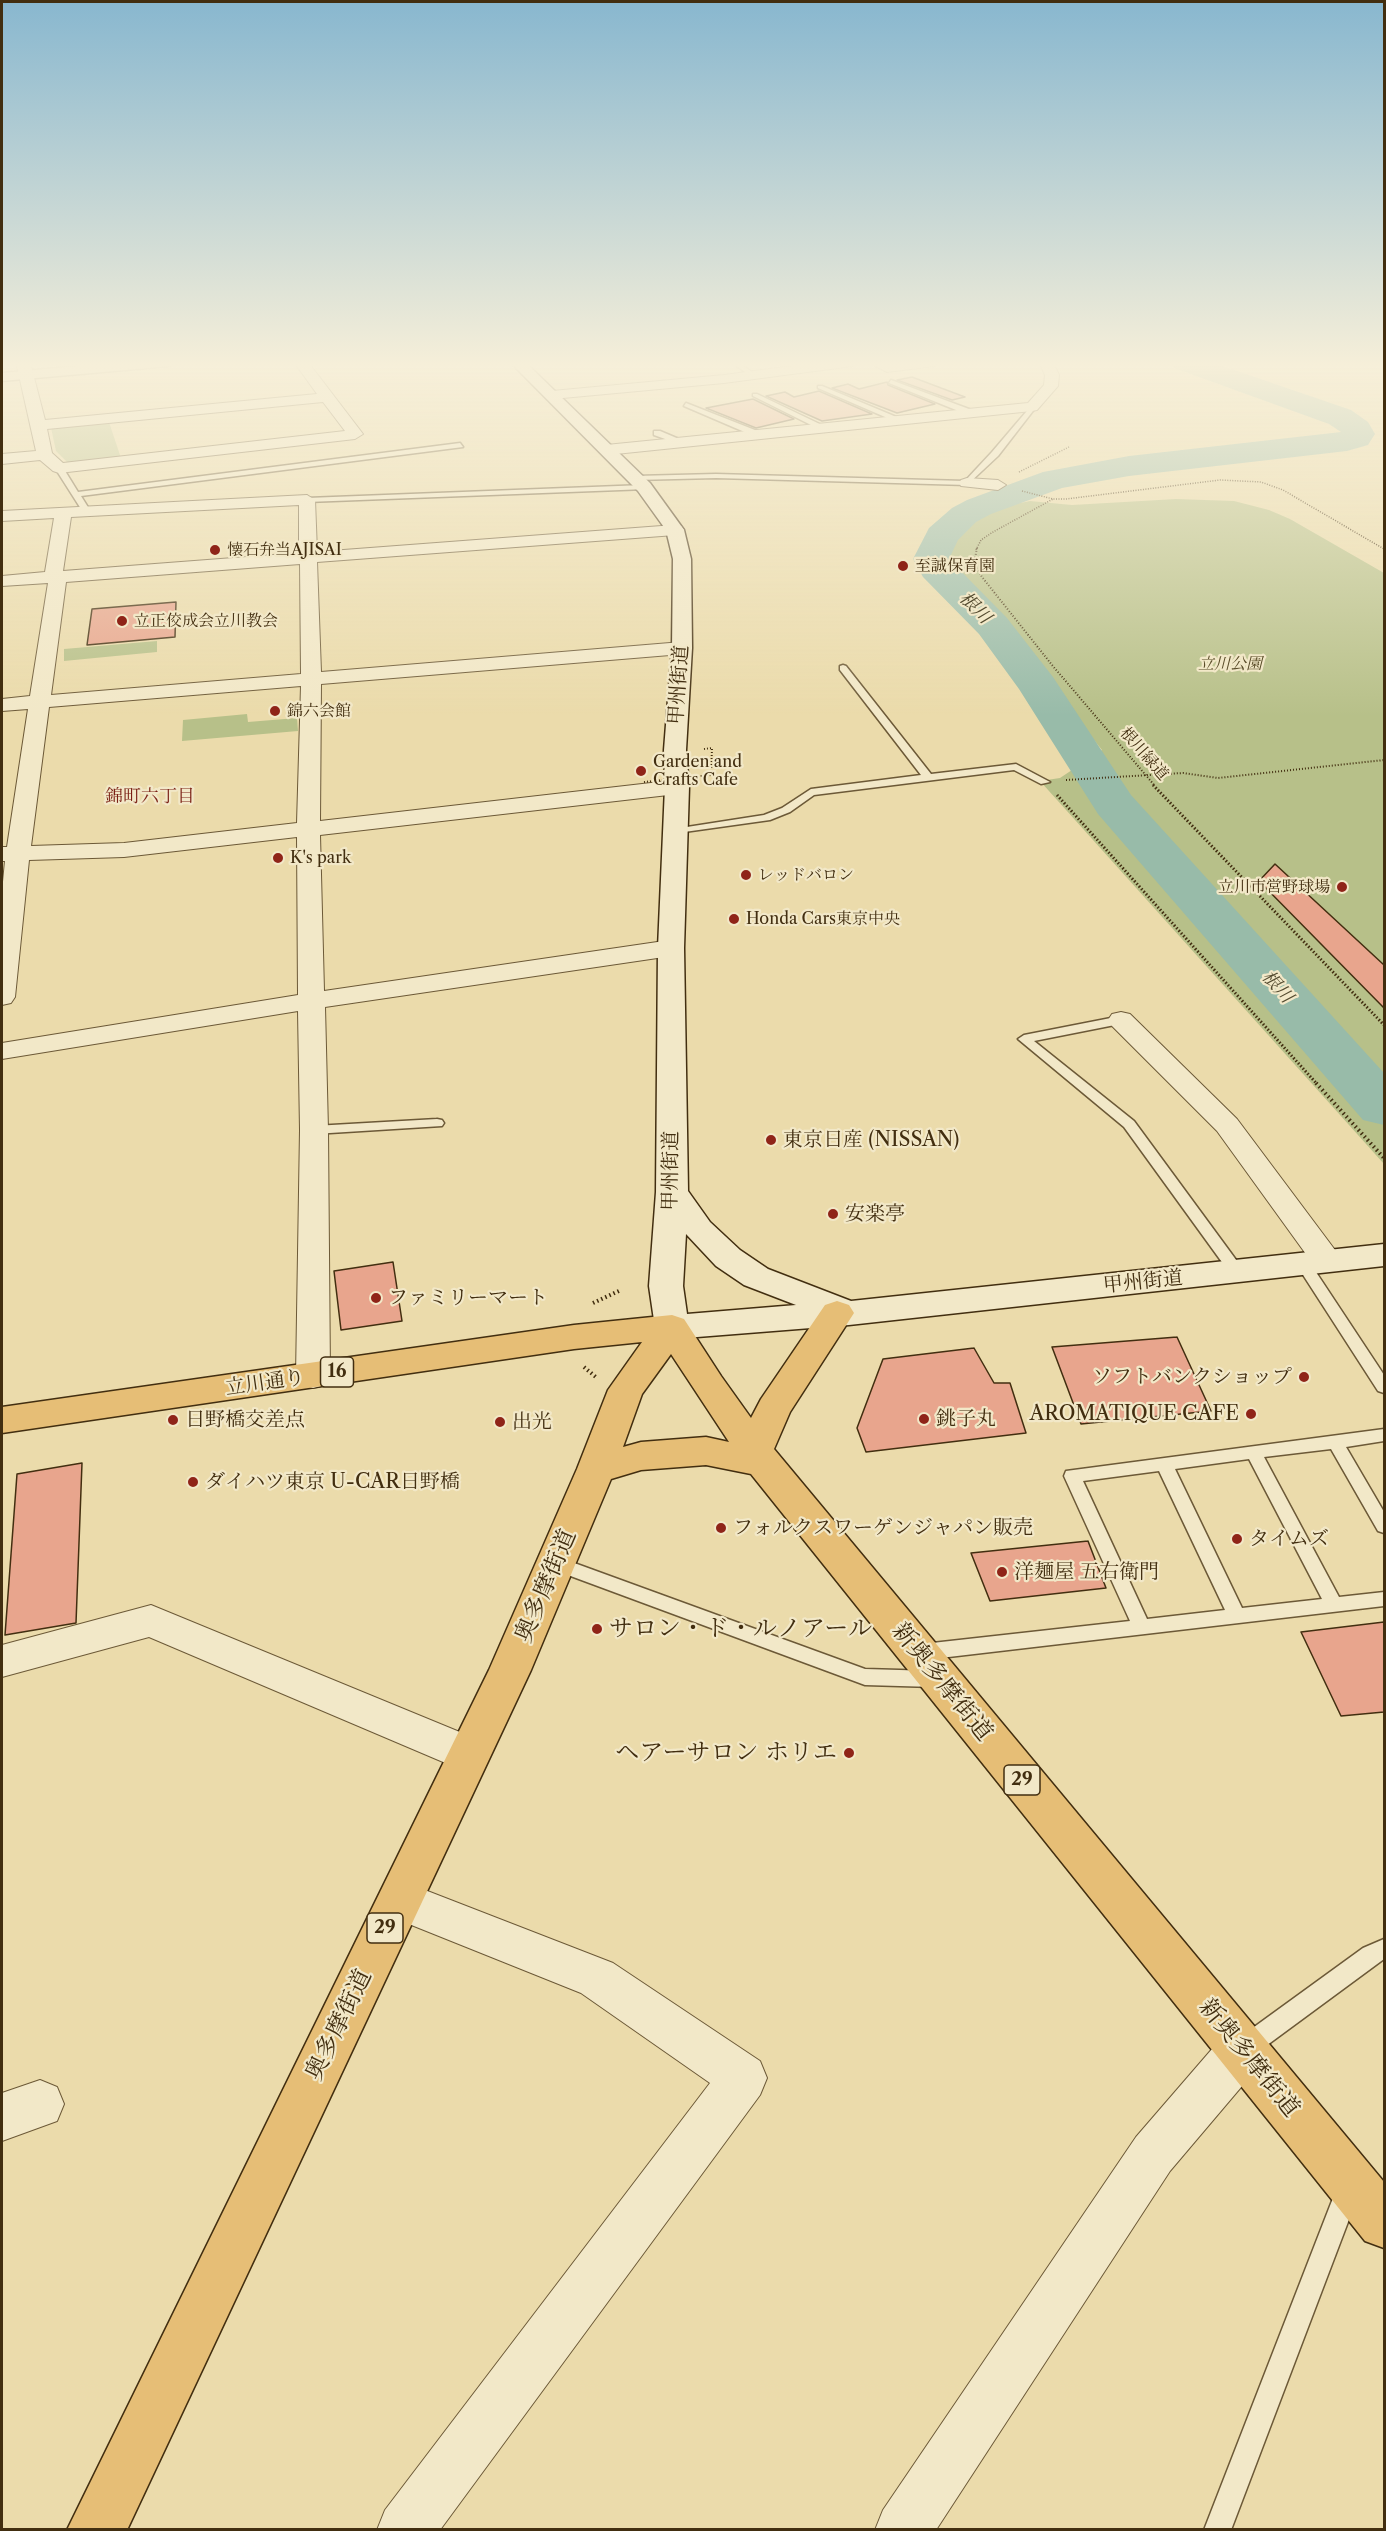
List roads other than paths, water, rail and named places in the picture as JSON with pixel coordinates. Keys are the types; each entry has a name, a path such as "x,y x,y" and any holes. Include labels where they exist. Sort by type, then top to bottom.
{"main road":[{"name":"甲州街道","path":"637,480 675,530 682,559 682,648 675,750 671,948 672,1192 666,1286 672,1327 843,1313 1384,1255"},
{"path":"596,1469 641,1456 706,1451 759,1456 774,1408 843,1313 756,1277 728,1258 699,1229 672,1192"},
{"name":"立川通り","path":"2,1420 574,1337 672,1327"},
{"name":"新奥多摩街道","path":"672,1327 708,1385 759,1456 1384,2222"},
{"name":"奥多摩街道","path":"96,2529 510,1670 596,1469 626,1390 672,1327"}],"street":[{"path":"967,483 992,484"},
{"path":"2,516 307,500 311,677 308,830 314,1130 313,1376"},
{"path":"2,997 10,853 39,702 57,583 54,572 63,514"},
{"path":"2,581 675,530"},
{"path":"2,705 311,677 682,648"},
{"path":"10,853 124,850 676,787"},
{"path":"2,1051 312,1001 671,948"},
{"path":"1121,1020 1227,1125 1315,1263"},
{"path":"2,1661 151,1621 469,1755"},
{"path":"399,1900 597,1978 743,2078 405,2529"},
{"path":"903,2529 1153,2154 1242,2050"}],"lane":[{"path":"66,480 78,494 87,512"},
{"path":"78,494 186,480"},
{"path":"307,500 671,480"},
{"path":"863,480 967,483 970,480"},
{"path":"843,668 928,778"},
{"path":"674,832 766,818 786,810 811,792 1016,767 1045,782"},
{"path":"1121,1020 1024,1039 1130,1124 1237,1272"},
{"path":"314,1130 437,1123"},
{"path":"1315,1263 1384,1387"},
{"path":"1142,1627 1072,1476 1384,1435"},
{"path":"1335,1442 1384,1526"},
{"path":"1253,1452 1334,1604"},
{"path":"1164,1464 1237,1616"},
{"path":"555,1563 865,1677 1142,1627 1384,1599"},
{"path":"1242,2050 1371,1955 1384,1949"},
{"path":"1217,2529 1351,2182"}],"waterway":[{"name":"根川","path":"1052,480 979,507 964,515 942,536 931,559 936,569 993,626 1038,686 1114,804 1384,1108"}],"place":[{"name":"懐石弁当AJISAI","path":"215,550"},
{"name":"至誠保育園","path":"903,566"},
{"name":"立正佼成会立川教会","path":"122,621"},
{"name":"錦六会館","path":"275,711"},
{"name":"Garden and Crafts Cafe","path":"641,771"},
{"name":"K's park","path":"278,858"},
{"name":"レッドバロン","path":"746,875"},
{"name":"立川市営野球場","path":"1342,887"},
{"name":"Honda Cars東京中央","path":"734,919"},
{"name":"東京日産 (NISSAN)","path":"771,1140"},
{"name":"安楽亭","path":"833,1214"},
{"name":"ファミリーマート","path":"376,1298"},
{"name":"ソフトバンクショップ","path":"1304,1377"},
{"name":"AROMATIQUE CAFE","path":"1251,1414"},
{"name":"銚子丸","path":"924,1419"},
{"name":"日野橋交差点","path":"173,1420"},
{"name":"出光","path":"500,1422"},
{"name":"ダイハツ東京 U-CAR日野橋","path":"193,1482"},
{"name":"フォルクスワーゲンジャパン販売","path":"721,1528"},
{"name":"タイムズ","path":"1237,1539"},
{"name":"洋麺屋 五右衛門","path":"1002,1572"},
{"name":"サロン・ド・ルノアール","path":"597,1629"},
{"name":"ヘアーサロン ホリエ","path":"849,1753"}],"district":[{"name":"錦町六丁目","path":"150,797"}],"park label":[{"name":"立川公園","path":"1230,664"}]}
